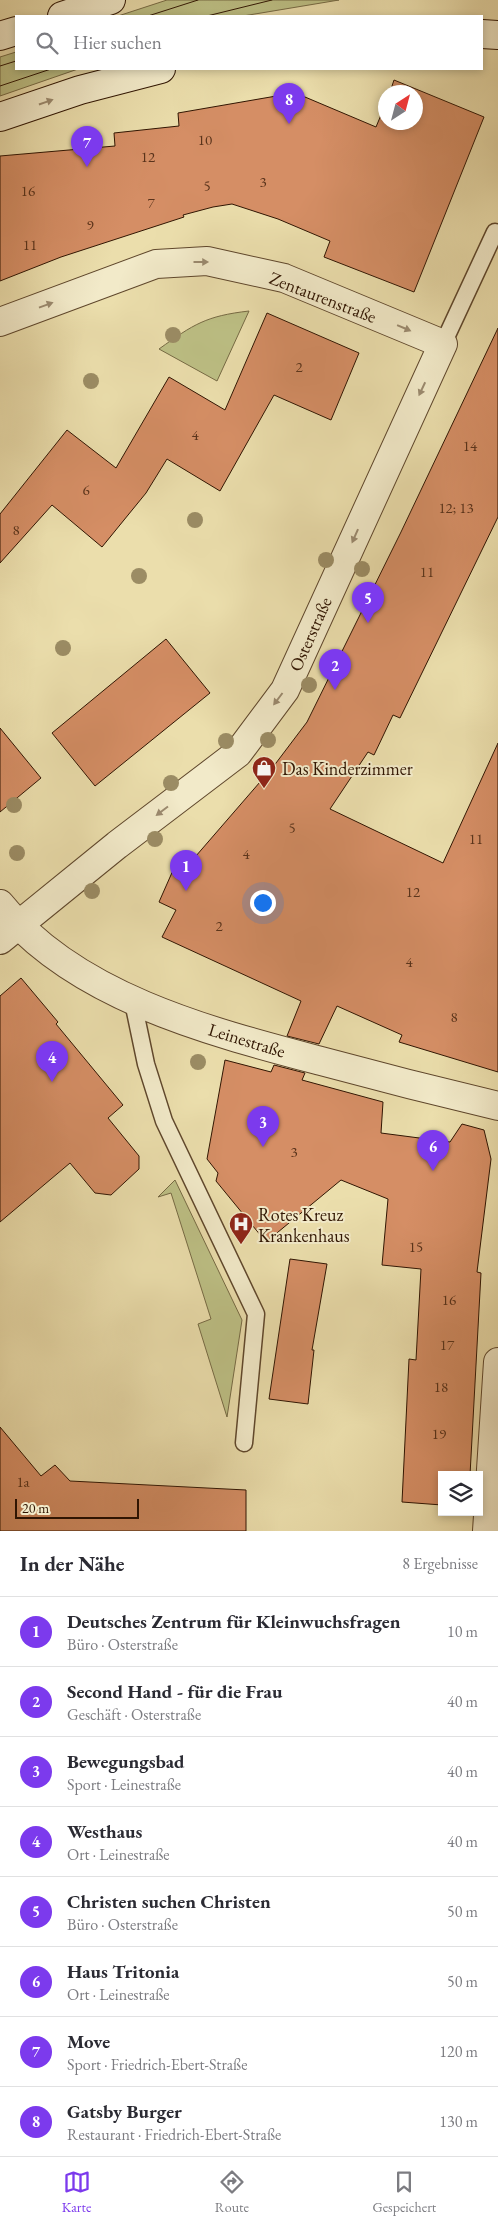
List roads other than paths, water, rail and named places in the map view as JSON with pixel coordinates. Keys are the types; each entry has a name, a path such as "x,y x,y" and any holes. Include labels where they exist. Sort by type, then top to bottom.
{"street":[{"path":"65,15 111,0"},
{"path":"0,36 15,31"},
{"path":"483,34 498,35"},
{"path":"0,117 80,90 157,70"},
{"name":"Zentaurenstraße","path":"0,322 156,264 206,261 284,278 443,344"},
{"name":"Osterstraße","path":"9,933 117,845 238,753 285,690 443,344"},
{"name":"Leinestraße","path":"0,904 9,933 133,1002 291,1053 498,1106"},
{"path":"487,1531 498,1362"}],"lane":[{"name":"Osterstraße","path":"443,344 495,232"},
{"path":"133,1002 146,1064 164,1121 256,1314 244,1443"}],"tram line":[{"path":"151,15 198,0"},
{"path":"211,15 272,0"},
{"path":"0,66 15,61"},
{"path":"0,86 48,70"}],"place":[{"name":"Gatsby Burger","path":"289,124"},
{"name":"Move","path":"87,167"},
{"name":"Christen suchen Christen","path":"368,623"},
{"name":"Second Hand - für die Frau","path":"335,690"},
{"name":"Das Kinderzimmer","path":"264,789"},
{"name":"Deutsches Zentrum für Kleinwuchsfragen","path":"186,891"},
{"name":"Westhaus","path":"52,1082"},
{"name":"Bewegungsbad","path":"263,1147"},
{"name":"Haus Tritonia","path":"433,1171"},
{"name":"Rotes Kreuz Krankenhaus","path":"241,1245"}]}
